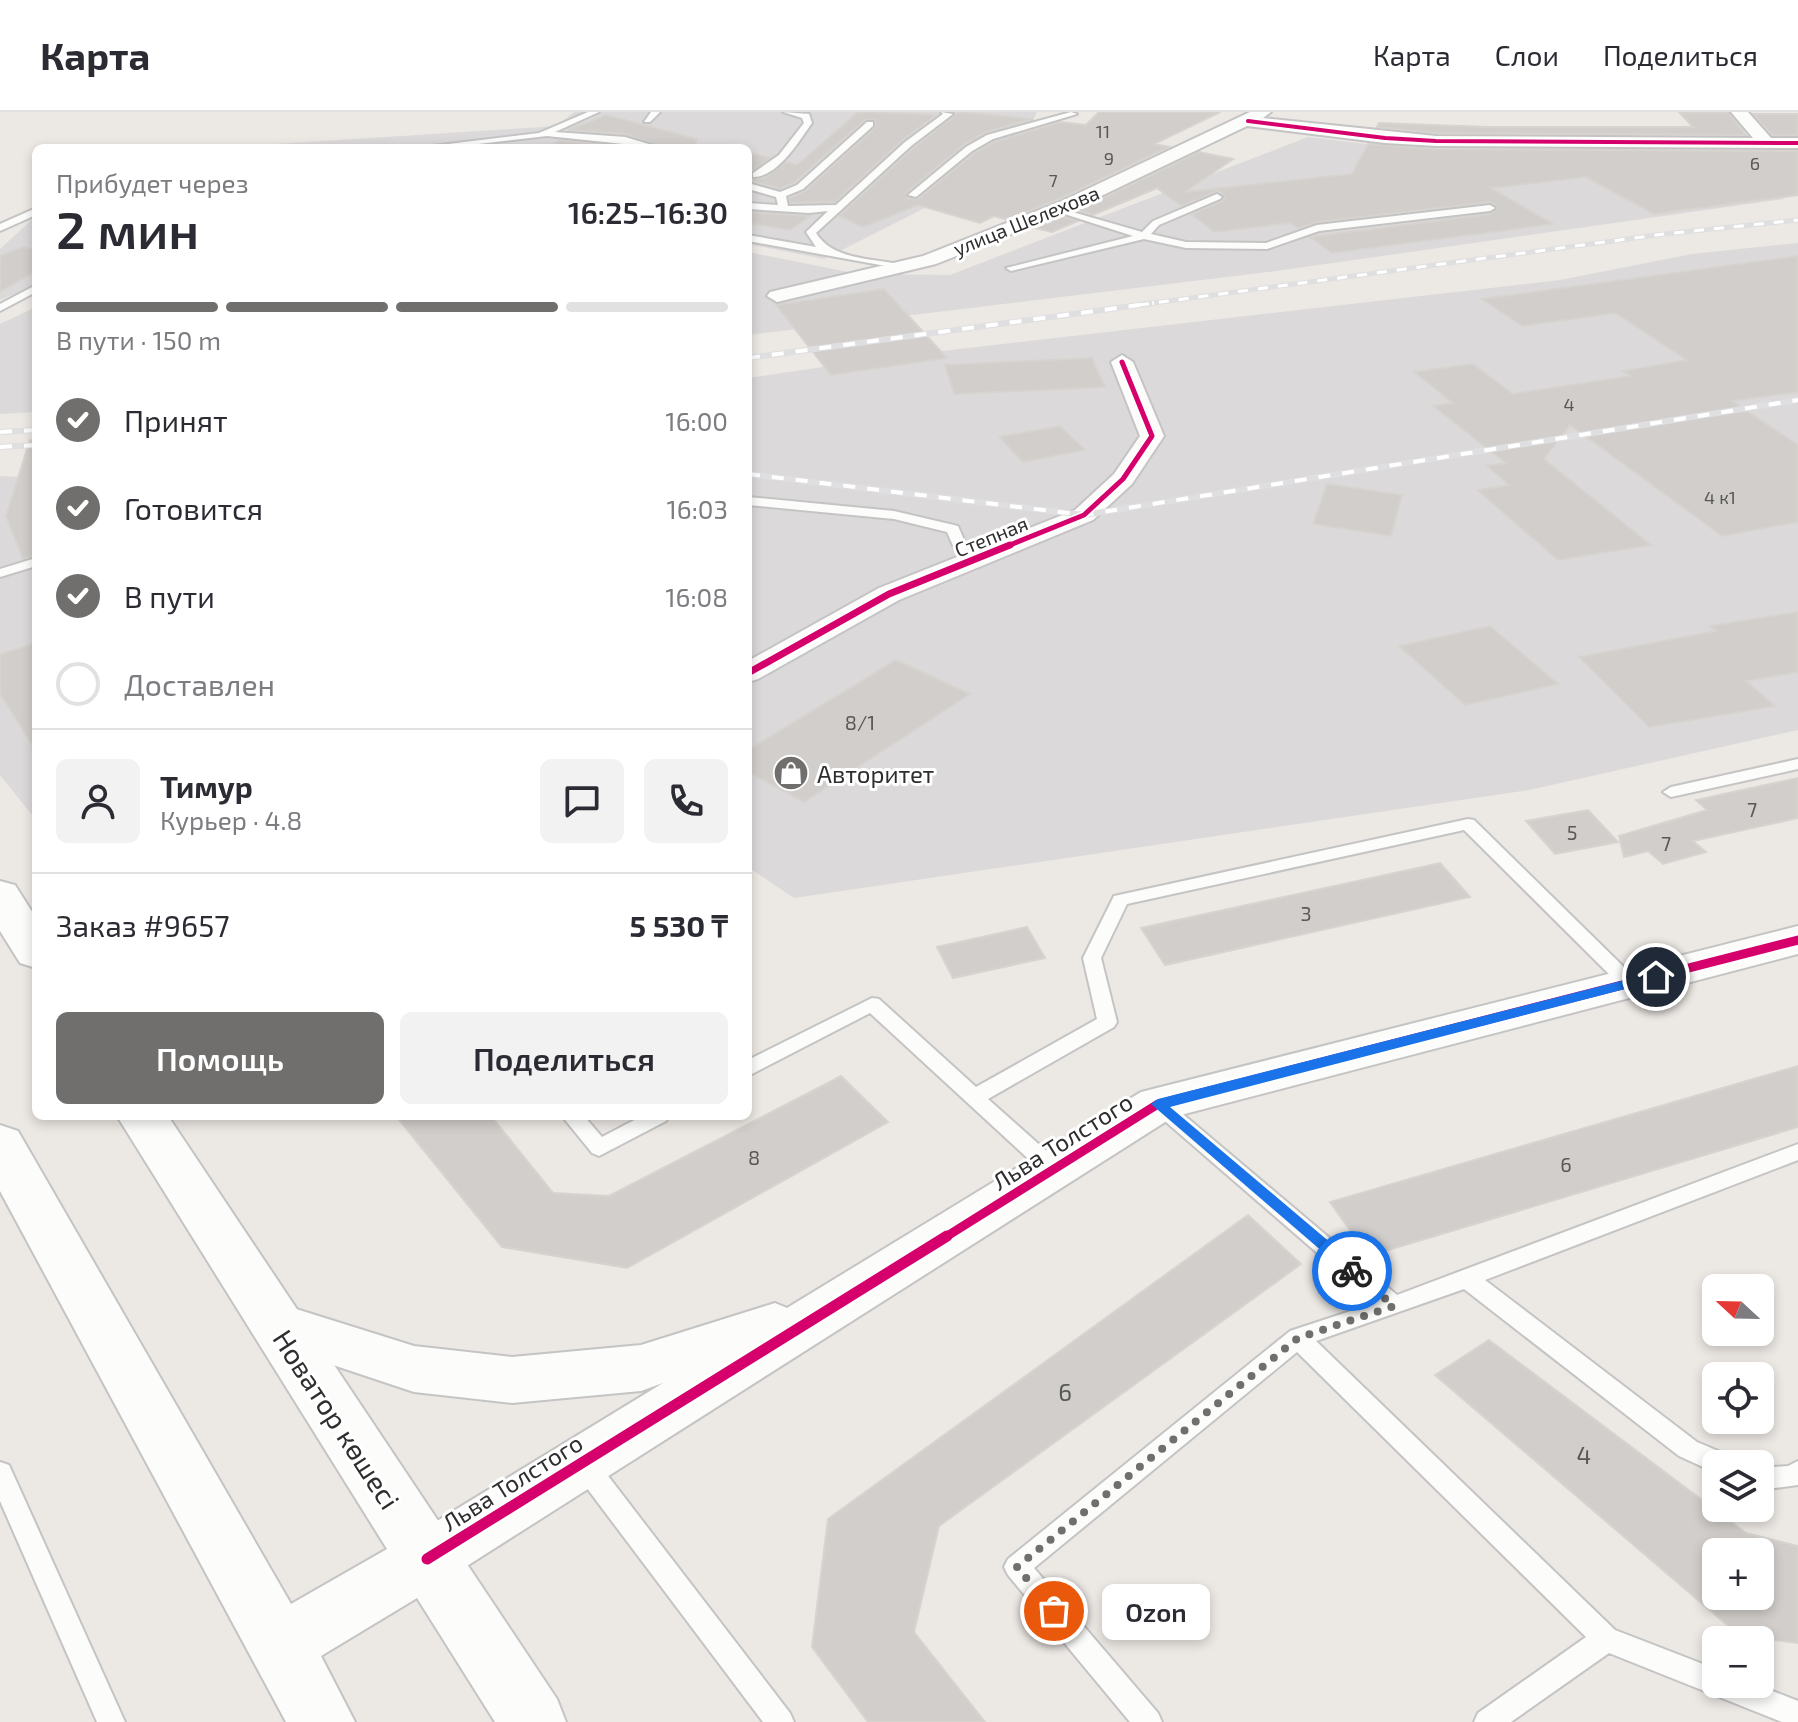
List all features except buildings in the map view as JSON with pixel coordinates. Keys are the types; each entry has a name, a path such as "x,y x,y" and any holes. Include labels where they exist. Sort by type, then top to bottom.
{"main road":[{"path":"0,895 32,947"},
{"name":"Новатор көшесі","path":"145,1120 533,1722"},
{"path":"0,1144 322,1722"},
{"name":"Льва Толстого","path":"281,1644 427,1559"}],"street":[{"path":"1739,112 1767,143"},
{"path":"1255,117 1385,138 1436,141 1798,143"},
{"name":"улица Шелехова","path":"777,296 904,268 1058,209 1255,117"},
{"name":"Степная","path":"752,671 889,594 1084,515 1123,479 1152,436 1122,362"},
{"name":"Льва Толстого","path":"427,1559 1158,1104 1798,940"},
{"path":"277,1325 414,1369 512,1380 641,1368 837,1305"}],"lane":[{"path":"470,144 548,133 595,112"},
{"path":"647,120 656,112"},
{"path":"752,172 782,157 808,123 806,116 787,112"},
{"path":"811,232 908,144 949,114 945,112"},
{"path":"1058,112 1074,113"},
{"path":"913,195 969,149 990,137 1074,113"},
{"path":"752,205 782,201 870,124"},
{"path":"548,133 641,144"},
{"path":"752,186 809,210 841,207"},
{"path":"1011,268 1144,236 1156,223 1217,197"},
{"path":"782,201 805,223 814,242 828,252"},
{"path":"1058,209 1144,236 1186,245 1267,246 1317,228 1490,208"},
{"path":"0,228 32,213"},
{"path":"0,239 32,226"},
{"path":"752,239 904,268"},
{"path":"0,308 32,290"},
{"path":"752,501 894,515 953,529 967,563"},
{"path":"0,573 32,563"},
{"path":"1671,792 1798,764"},
{"path":"975,1097 1107,1022 1092,958 1120,900 1468,824 1630,984"},
{"path":"752,1067 872,1004 1054,1170"},
{"path":"1158,1104 1394,1306"},
{"path":"575,1120 599,1148 652,1120"},
{"path":"1148,1722 1017,1567 1298,1338 1394,1306 1798,1152"},
{"path":"1466,1278 1688,1449 1702,1455"},
{"path":"1298,1338 1606,1639 1702,1677"},
{"path":"583,1462 780,1722"},
{"path":"1774,1478 1793,1476 1798,1472"},
{"path":"0,1473 111,1722"},
{"path":"1488,1722 1606,1639"},
{"path":"1758,1698 1788,1710 1798,1718"}],"shaded area":[{"path":"574,112 1037,112 1012,164 824,259 752,245 752,144 278,144 557,126"},
{"path":"1308,137 1434,152 1714,153 1784,199 1276,271 752,335 752,253 858,274 950,275"},
{"path":"32,220 32,287 0,300 0,249"},
{"path":"1798,243 1798,730 1529,790 794,898 752,870 752,377 890,357 1560,280 1692,254"},
{"path":"32,309 32,412 0,414 0,324"},
{"path":"0,476 32,478 32,815 0,775"}],"railway":[{"path":"1139,305 1664,234 1798,220"},
{"path":"752,357 1154,303"},
{"path":"752,474 1084,515 1798,400"},
{"path":"0,432 32,430"},
{"path":"0,447 32,445"}],"cycle path":[{"path":"1248,121 1385,138 1436,141 1798,143"},
{"path":"752,671 889,594 1084,515 1123,479 1152,436 1122,362"},
{"path":"427,1559 1158,1104 1798,940"}],"way so far":[{"path":"1054,1611 1017,1567 1298,1338 1394,1306 1352,1271"}],"place":[{"name":"Авторитет","path":"791,773"},
{"name":"Ozon","path":"1054,1611"}],"route":[{"path":"1352,1271 1158,1104 1656,977"}]}
